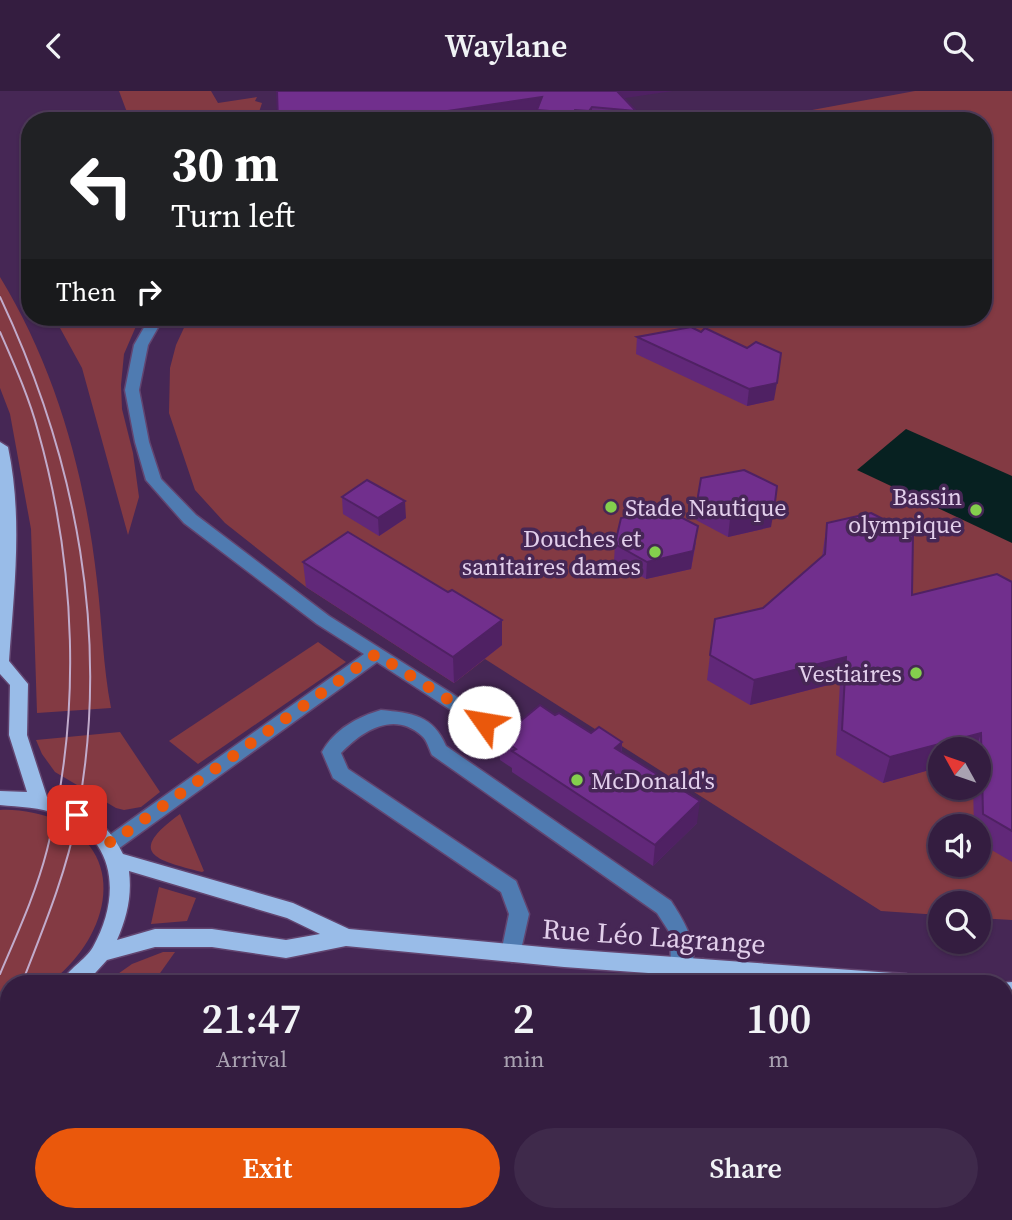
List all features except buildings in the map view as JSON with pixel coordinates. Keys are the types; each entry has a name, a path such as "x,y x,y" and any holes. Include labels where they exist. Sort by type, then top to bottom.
{"main road":[{"path":"0,447 9,518 0,662 19,684 18,735 39,800"},
{"path":"0,798 39,800 77,815 96,827 114,852 121,905 101,953 80,975"},
{"path":"114,852 293,911 346,937"},
{"path":"101,953 155,939 212,938 286,949 346,937"},
{"name":"Rue Léo Lagrange","path":"346,937 738,975"}],"street":[{"path":"153,326 141,345 132,390 153,480 190,519 323,619 484,722"},
{"path":"114,852 376,654"},
{"path":"512,953 519,914 509,887 340,773 331,752 352,730 381,717 407,719 431,733 439,750 664,907 680,932 696,973"}],"shaded area":[{"path":"119,91 211,91 218,103 257,97 255,101 262,103 259,112 127,112"},
{"name":"Stade Nautique","path":"915,91 1012,91 1012,920 991,919 991,891 928,891 928,914 881,911 485,659 454,683 306,587 225,523 195,490 169,413 170,368 185,326 992,326 992,112 801,112"},
{"path":"0,277 21,314 21,326 27,326 37,348 65,423 76,462 92,541 111,708 37,713 31,529 10,414 0,388"},
{"path":"59,326 136,326 124,354 121,385 122,409 133,453 139,497 128,535 82,368"},
{"name":"Bassin olympique","path":"906,429 1012,476 1012,543 857,470"},
{"path":"318,642 346,662 198,764 169,741"},
{"path":"120,732 160,792 141,807 124,810 116,808 55,772 36,740"},
{"path":"0,810 30,812 58,821 81,837 96,856 103,878 103,901 85,946 58,975 0,975"},
{"path":"180,814 204,871 202,872 160,859 153,853 151,846 154,838"},
{"path":"159,887 196,898 187,921 151,924"},
{"path":"163,952 175,952 159,975 116,975 132,964"}],"tram line":[{"path":"0,297 27,359 67,486 80,551 88,617 90,683 87,750 77,817 67,859 25,975"},
{"path":"0,332 30,406 51,482 67,587 70,640 70,693 58,799 37,882 0,974"}],"place":[{"name":"Stade Nautique","path":"611,507"},
{"name":"Bassin olympique","path":"976,510"},
{"name":"Douches et sanitaires dames","path":"655,552"},
{"name":"Vestiaires","path":"916,673"},
{"name":"McDonald's","path":"577,780"}],"route":[{"path":"77,815 96,827 111,843 376,654 484,722"}]}
